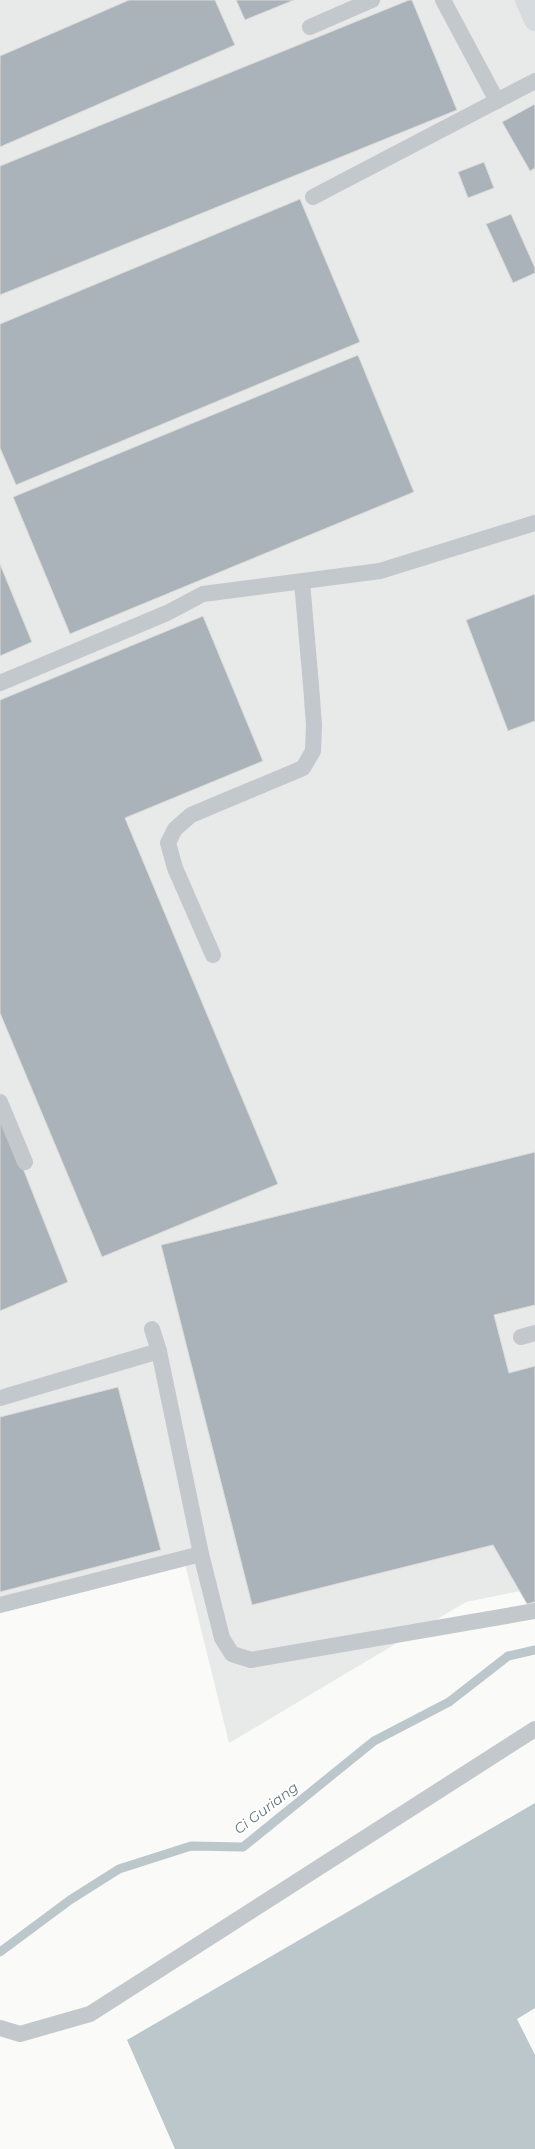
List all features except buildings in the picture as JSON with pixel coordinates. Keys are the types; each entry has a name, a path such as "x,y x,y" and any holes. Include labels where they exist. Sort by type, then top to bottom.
{"main road":[{"path":"526,0 535,20"}],"lane":[{"path":"310,27 372,0"},
{"path":"443,0 497,100"},
{"path":"313,197 535,81"},
{"path":"0,683 167,613 203,594 380,571 535,523"},
{"path":"213,955 175,868 168,843 175,829 191,815 303,768 313,751 312,685 302,582"},
{"path":"0,1102 25,1162"},
{"path":"152,1330 159,1351 200,1554 222,1638 232,1654 251,1660 535,1611"},
{"path":"0,1398 159,1351"},
{"path":"0,1605 200,1554"},
{"path":"0,2028 20,2034 90,2014 535,1729"}],"shaded area":[{"path":"0,0 535,0 535,1588 466,1602 229,1743 185,1564 0,1603"},
{"path":"535,1803 535,2008 517,2019 535,2055 535,2149 175,2149 127,2040"}],"waterway":[{"name":"Ci Guriang","path":"0,1952 70,1900 119,1869 191,1846 243,1847 374,1741 449,1702 508,1656 535,1650"}]}
